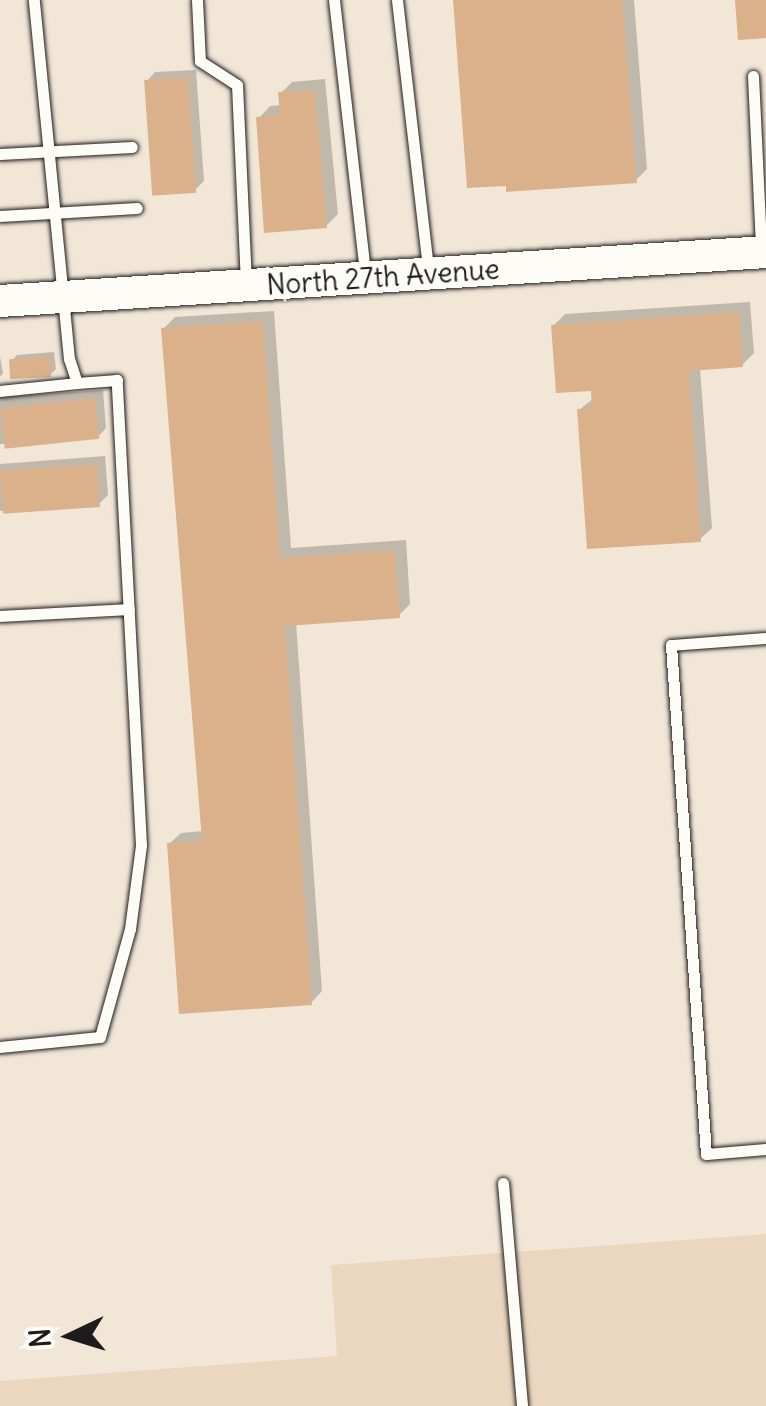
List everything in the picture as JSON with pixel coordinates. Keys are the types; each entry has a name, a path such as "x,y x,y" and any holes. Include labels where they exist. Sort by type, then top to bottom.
{"main road":[{"name":"North 27th Avenue","path":"0,301 764,252"}],"lane":[{"path":"34,0 60,297 69,359 77,383"},
{"path":"196,0 200,61 237,85 246,286"},
{"path":"334,0 366,278"},
{"path":"397,0 420,223 429,274"},
{"path":"753,76 764,252"},
{"path":"0,154 132,147"},
{"path":"0,216 137,208"},
{"path":"0,391 117,380 141,845 130,929 100,1037 0,1047"},
{"path":"0,616 129,609"},
{"path":"766,638 671,645 706,1154 766,1148"},
{"path":"504,1182 522,1406"}],"shaded area":[{"path":"766,1234 766,1406 0,1406 0,1381 337,1356 331,1265"}],"building":[{"path":"453,0 622,0 637,183 506,192 506,186 467,188"},
{"path":"735,0 766,0 766,38 738,40"},
{"path":"188,77 196,193 152,196 144,80"},
{"path":"315,90 327,228 264,233 256,117 280,115 278,92"},
{"path":"739,312 743,367 689,371 701,542 587,549 577,409 592,408 591,391 556,393 551,325"},
{"path":"263,321 280,558 395,550 400,618 285,626 312,1005 179,1014 167,843 202,841 161,328"},
{"path":"50,357 51,377 10,379 9,359"},
{"path":"95,398 99,439 5,449 1,408"},
{"path":"97,464 100,507 3,514 0,471"}]}
